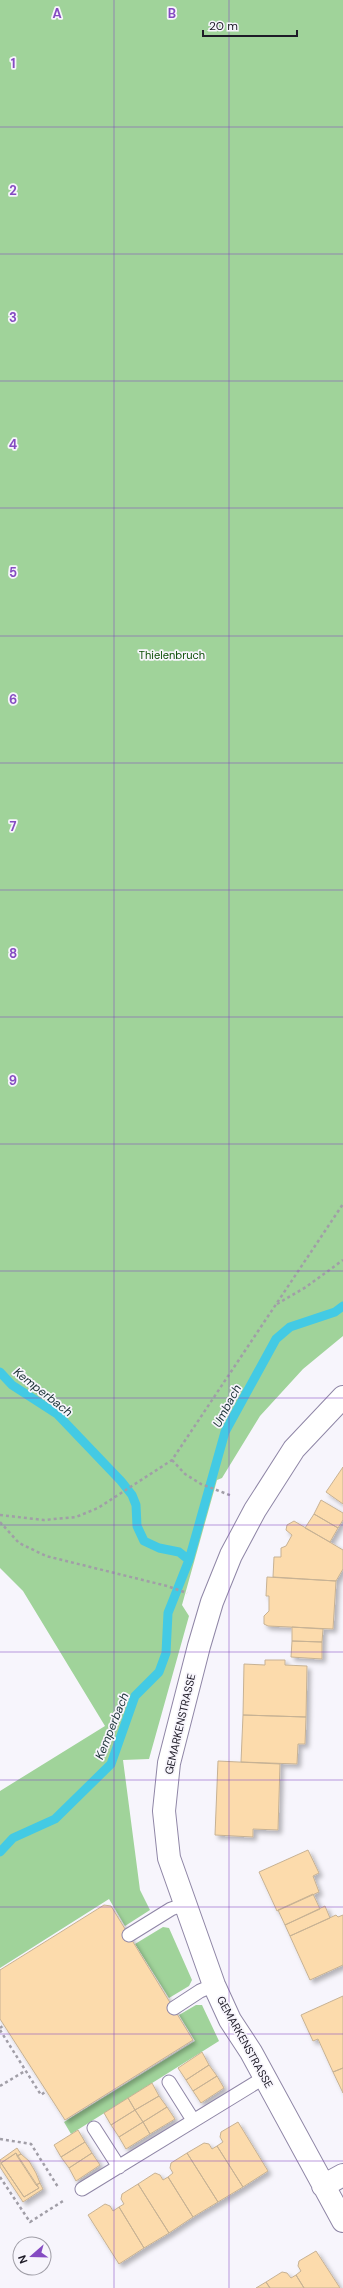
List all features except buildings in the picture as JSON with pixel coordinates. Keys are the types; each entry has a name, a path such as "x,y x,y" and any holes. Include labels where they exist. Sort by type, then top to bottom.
{"street":[{"name":"GEMARKENSTRASSE","path":"343,1397 294,1449 254,1510 231,1554 212,1602 169,1762 164,1810 169,1858 214,1985 230,2020 265,2077 343,2221"},
{"path":"323,2186 343,2175"}],"lane":[{"path":"129,1936 171,1909 185,1904"},
{"path":"174,2008 200,1991 214,1985"},
{"path":"82,2190 118,2166 265,2077"},
{"path":"169,2082 193,2120"},
{"path":"94,2128 118,2166"}],"path":[{"path":"0,1515 44,1520 76,1517 98,1508 172,1460 343,1204"},
{"path":"275,1305 306,1287 343,1260"},
{"path":"172,1460 185,1474 201,1484 216,1490"},
{"path":"0,1522 19,1543 46,1556 167,1586 187,1593"},
{"path":"4,2025 0,2029 40,2095 46,2092"},
{"path":"0,2086 25,2070"},
{"path":"0,2138 31,2144 66,2200"},
{"path":"0,2177 30,2222 82,2190"}],"green space":[{"name":"Thielenbruch","path":"0,0 343,0 343,1336 303,1369 260,1416 222,1478 217,1480 182,1605 189,1616 149,1759 123,1760 140,1890 150,1910 125,1926 109,1899 0,1968 0,1791 105,1726 23,1591 0,1568"},
{"path":"163,1927 169,1928 192,1980 189,1986 169,1998 135,1944"},
{"path":"196,2005 202,2005 219,2041 71,2134 64,2122 195,2041 179,2015"}],"waterway":[{"name":"Umbach","path":"189,1560 225,1432 276,1339 290,1327 335,1312 343,1306"},
{"name":"Kemperbach","path":"0,1372 12,1385 57,1414 121,1481 132,1495 136,1505 137,1526 144,1541 159,1548 179,1552 189,1560 168,1613 166,1653 159,1672 135,1696 111,1764 55,1819 13,1838 0,1852"}]}
